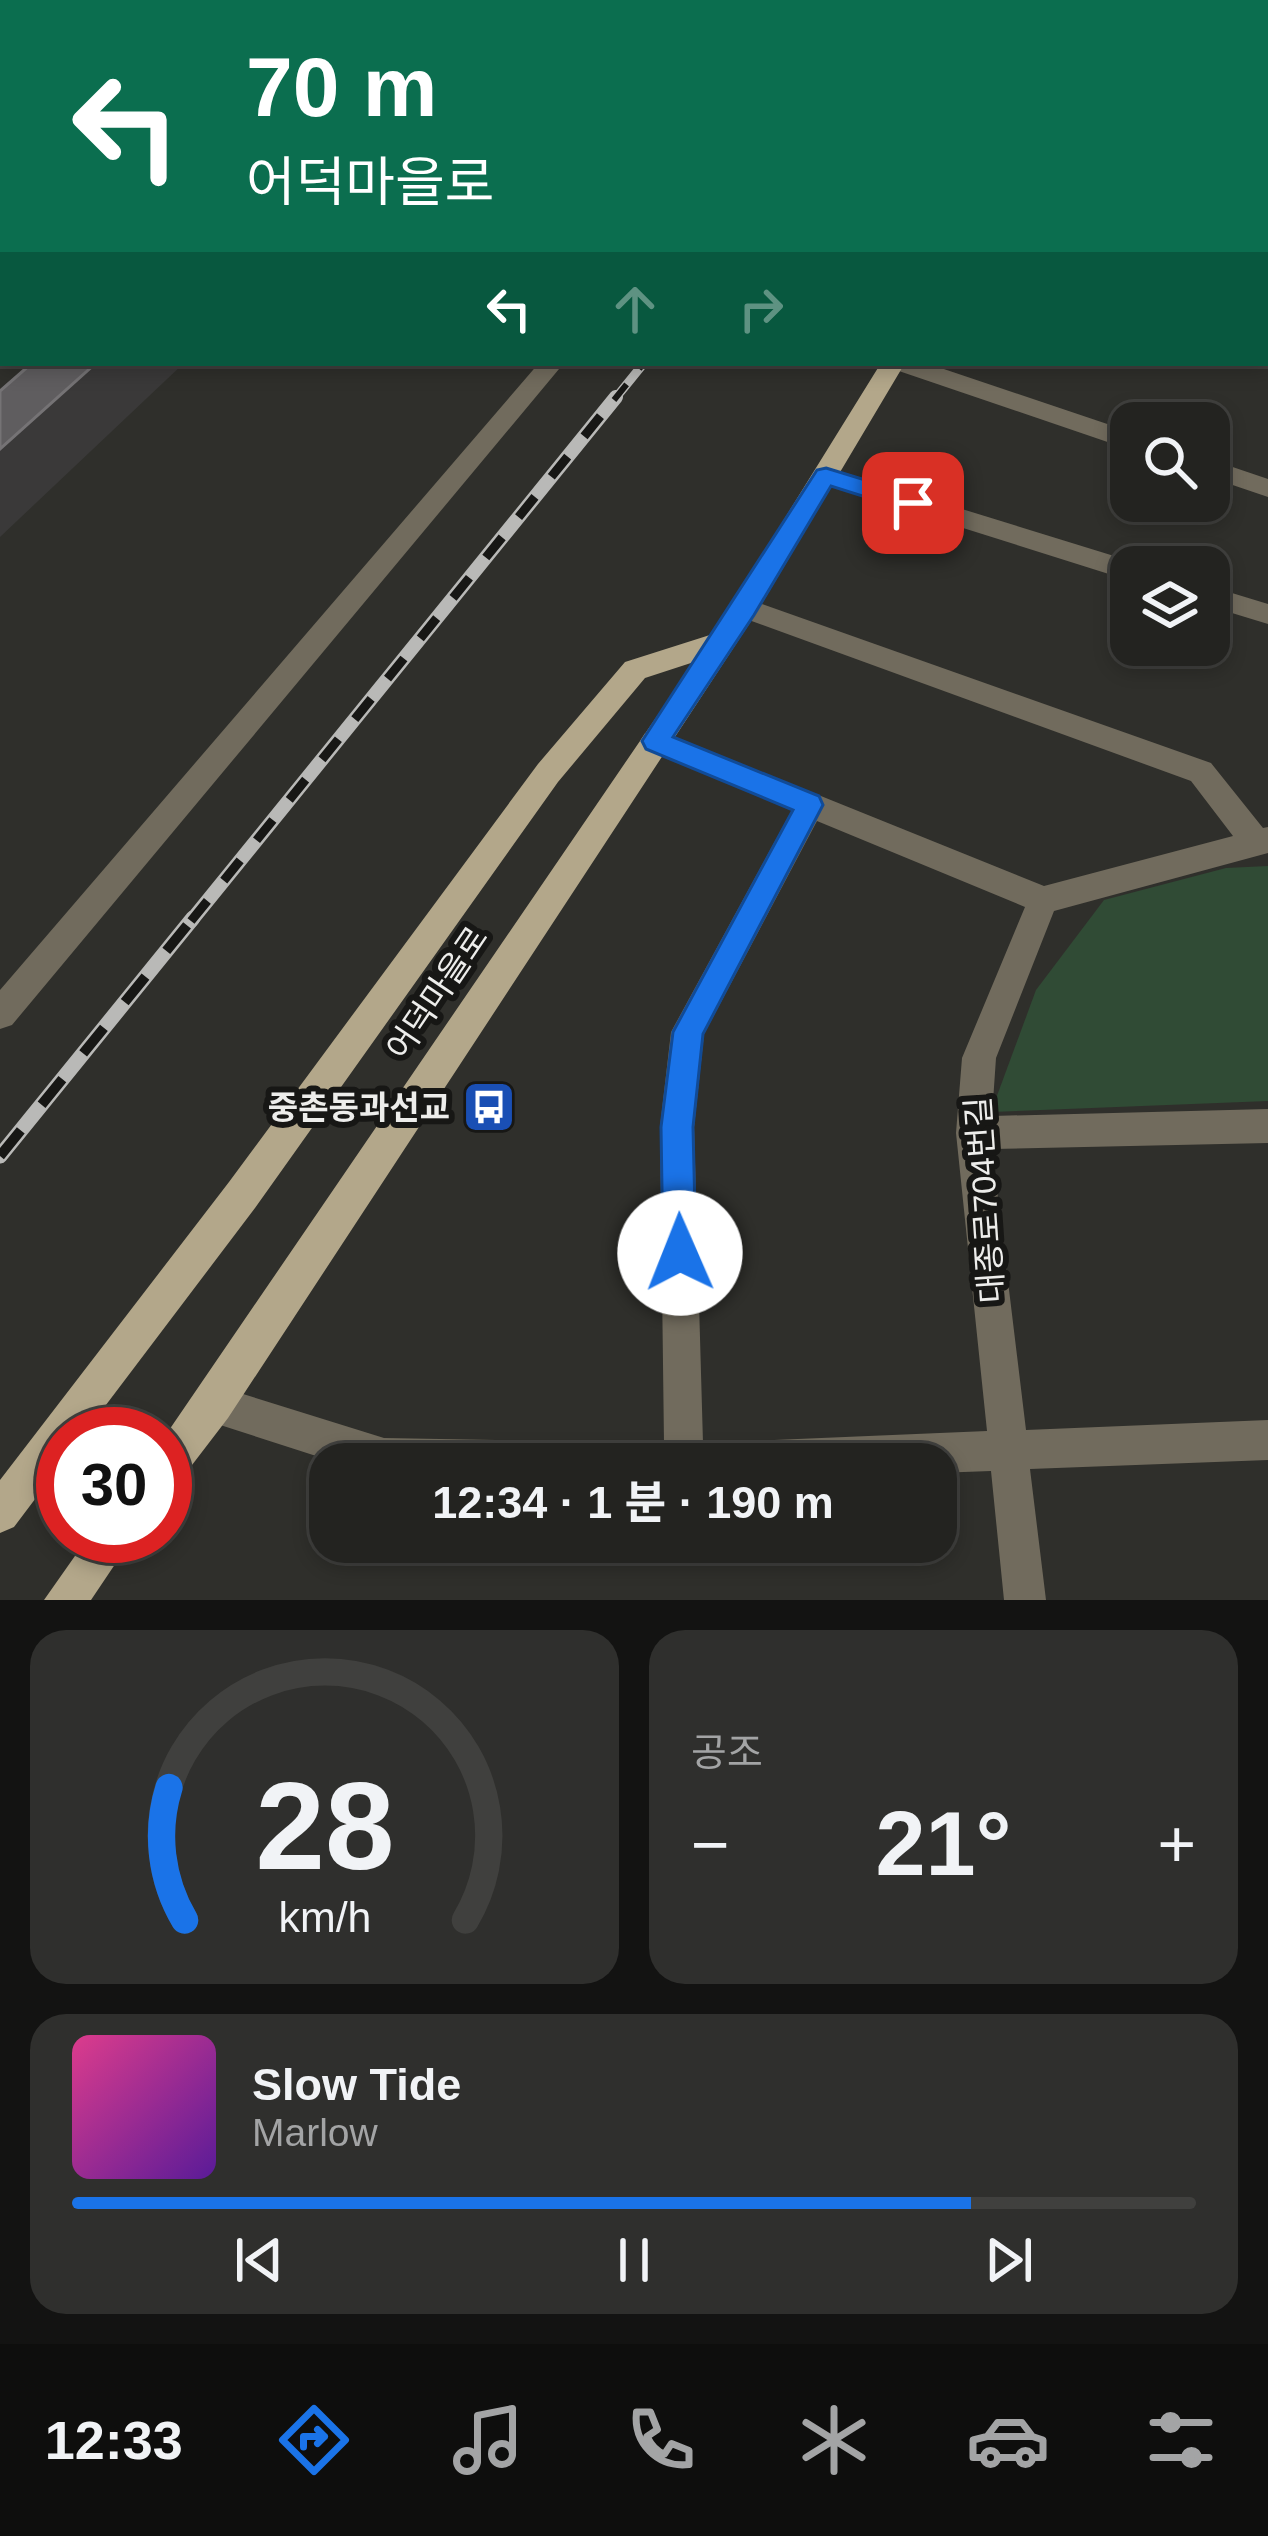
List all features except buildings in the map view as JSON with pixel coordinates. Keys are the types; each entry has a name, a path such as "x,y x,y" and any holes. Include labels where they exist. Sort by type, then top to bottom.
{"main road":[{"name":"어덕마을로","path":"192,1433 745,608 895,366"},
{"path":"0,1513 242,1195 548,773 635,670 722,642"},
{"path":"65,1600 93,1563"}],"street":[{"path":"0,1014 549,366"},
{"path":"906,366 1110,434"},
{"path":"1230,475 1268,488"},
{"path":"826,476 1110,564"},
{"path":"1230,602 1268,614"},
{"path":"655,741 1043,900 1261,840 1202,772 745,608"},
{"path":"684,1443 677,1127 688,1032 810,805"},
{"name":"대종로704번길","path":"1025,1600 973,1133 979,1058 1043,900"},
{"path":"973,1133 1268,1126"},
{"path":"214,1404 337,1443"},
{"path":"957,1455 1268,1439"}],"green space":[{"path":"1268,866 1268,1101 991,1112 1036,990 1104,900 1226,868"}],"railway":[{"path":"614,400 642,366"},
{"path":"191,921 616,397"},
{"path":"0,1156 193,918"}],"place":[{"name":"중촌동과선교","path":"489,1107"}],"route":[{"path":"680,1253 677,1127 688,1032 810,805 655,741 826,476 913,503"}]}
